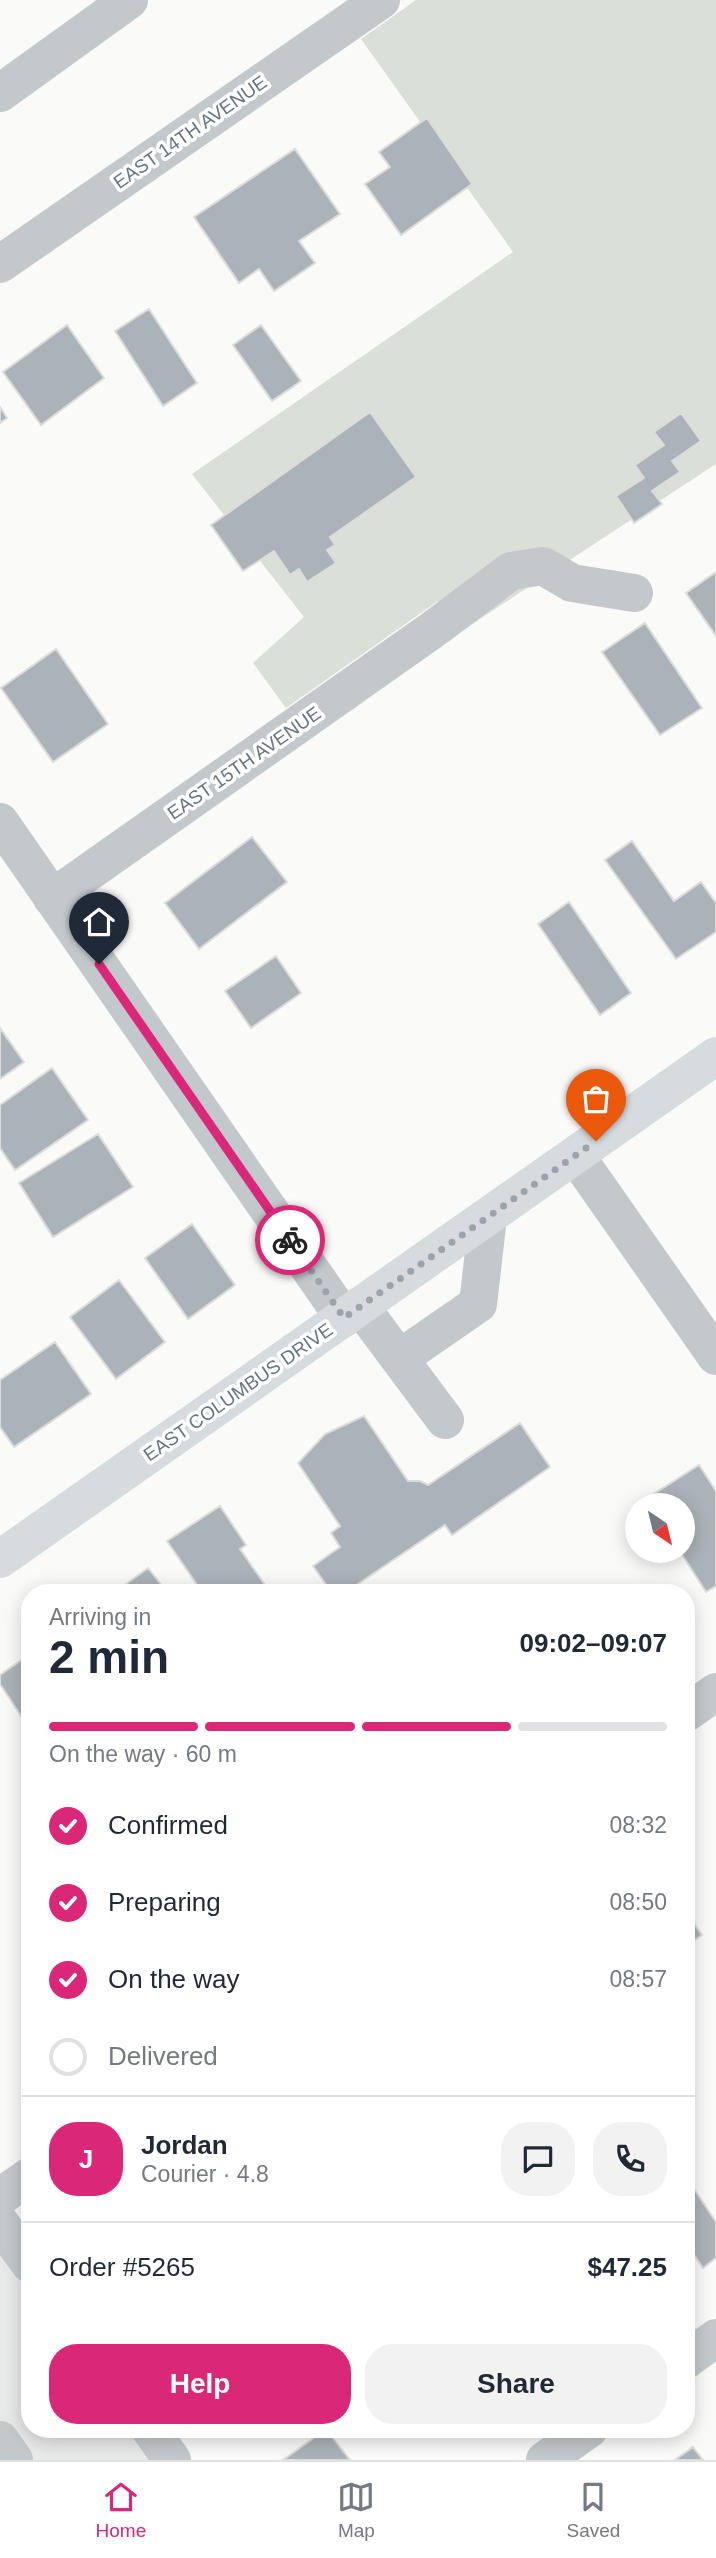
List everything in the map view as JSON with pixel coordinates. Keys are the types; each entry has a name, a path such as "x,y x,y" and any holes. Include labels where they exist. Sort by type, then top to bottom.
{"main road":[{"name":"EAST COLUMBUS DRIVE","path":"4,1548 352,1312 716,1056"}],"street":[{"path":"1,91 129,0"},
{"name":"EAST 14TH AVENUE","path":"0,264 381,0"},
{"name":"EAST 15TH AVENUE","path":"52,898 435,628 511,571 543,566 572,583 634,593"},
{"path":"0,822 52,898 352,1312 400,1358 445,1420"},
{"path":"576,1156 716,1356"},
{"path":"400,1358 478,1304 488,1217"},
{"path":"695,1707 716,1692"},
{"path":"0,2197 21,2182"},
{"path":"0,2223 21,2252"},
{"path":"695,2353 716,2338"},
{"path":"156,2438 172,2460"},
{"path":"545,2460 576,2438"},
{"path":"0,2440 14,2460"}],"shaded area":[{"path":"416,0 716,0 716,464 460,632 438,601 286,708 253,663 304,617 192,474 513,252 361,39"},
{"path":"0,2253 21,2282 21,2438 134,2438 150,2460 0,2460"}],"building":[{"path":"427,118 472,184 401,235 365,184 390,167 379,152"},
{"path":"295,149 340,214 299,241 315,263 274,291 259,269 239,283 194,217"},
{"path":"149,309 197,383 163,406 115,331"},
{"path":"67,325 104,378 41,425 3,372"},
{"path":"261,325 301,381 272,401 233,345"},
{"path":"0,407 7,418 0,423"},
{"path":"370,412 416,477 330,537 335,545 327,550 336,563 307,582 299,569 290,575 274,551 243,571 211,525"},
{"path":"681,413 701,441 672,461 680,472 652,491 662,504 634,523 616,496 644,478 635,465 664,445 654,432"},
{"path":"716,572 716,636 686,593"},
{"path":"645,623 702,708 660,735 602,652"},
{"path":"56,649 108,724 53,762 1,688"},
{"path":"252,837 287,882 199,949 165,903"},
{"path":"632,841 674,901 701,882 716,903 716,932 676,959 605,860"},
{"path":"569,902 631,993 600,1015 538,924"},
{"path":"276,956 301,993 251,1028 225,991"},
{"path":"0,1028 24,1062 0,1079"},
{"path":"52,1068 88,1120 15,1170 0,1148 0,1105"},
{"path":"98,1134 133,1187 53,1237 19,1183"},
{"path":"192,1224 235,1285 188,1319 145,1258"},
{"path":"119,1280 165,1342 116,1379 70,1317"},
{"path":"55,1342 91,1394 14,1447 0,1427 0,1380"},
{"path":"364,1416 408,1481 420,1481 428,1485 520,1423 550,1467 452,1535 445,1525 358,1584 325,1584 313,1566 340,1547 331,1533 340,1526 298,1463 325,1434"},
{"path":"699,1465 716,1491 716,1586 706,1592 687,1563 695,1563 695,1493 655,1493"},
{"path":"220,1506 246,1545 240,1549 264,1584 197,1584 167,1541"},
{"path":"148,1568 161,1584 126,1584"},
{"path":"21,1660 21,1716 0,1684 0,1675"},
{"path":"695,1925 702,1935 695,1940"},
{"path":"695,2190 716,2222 716,2258 703,2268 695,2256"},
{"path":"314,2438 333,2438 350,2460 283,2460"},
{"path":"693,2447 703,2460 675,2460"}],"way so far":[{"path":"290,1240 344,1318 596,1141"}],"route":[{"path":"99,964 290,1240"}]}
